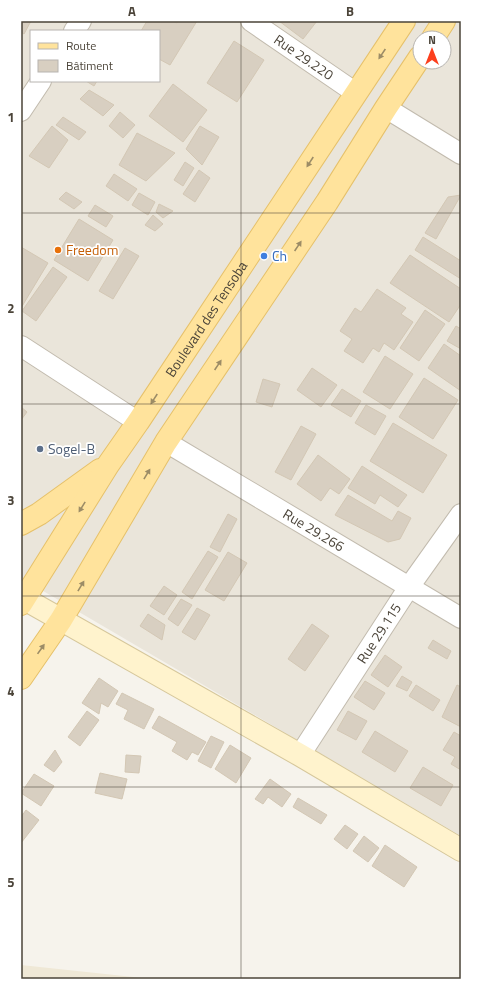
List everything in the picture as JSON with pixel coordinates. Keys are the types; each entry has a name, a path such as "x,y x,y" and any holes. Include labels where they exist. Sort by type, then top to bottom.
{"main road":[{"name":"Boulevard des Tensoba","path":"22,600 108,464 138,422 404,21"},
{"path":"438,30 444,21"},
{"path":"21,678 61,620 166,442 327,202 412,69"},
{"path":"21,524 39,514 108,464"}],"street":[{"path":"75,30 81,21"},
{"name":"Rue 29.220","path":"251,21 356,94"},
{"path":"23,103 40,82"},
{"path":"386,108 461,154"},
{"path":"21,346 138,422"},
{"name":"Rue 29.266","path":"166,442 461,618"},
{"name":"Rue 29.115","path":"300,756 409,587 461,514"},
{"path":"22,600 61,620 300,756 461,850"}],"shaded area":[{"path":"21,21 461,21 461,836 21,578"},
{"path":"21,965 152,979 21,979"}],"building":[{"path":"21,21 31,21 24,34 21,32"},
{"path":"147,21 173,21 177,23 178,21 197,21 170,65 160,60 160,30 142,30"},
{"path":"279,21 317,21 303,39"},
{"path":"234,41 264,60 237,102 207,83"},
{"path":"88,82 96,82 94,86"},
{"path":"173,84 207,110 183,142 149,116"},
{"path":"89,90 114,105 103,116 80,99"},
{"path":"120,112 135,125 123,138 109,126"},
{"path":"63,117 86,132 79,140 56,125"},
{"path":"52,126 68,140 49,168 29,156"},
{"path":"200,126 219,137 202,165 186,149"},
{"path":"137,133 175,153 146,181 119,165"},
{"path":"185,162 194,168 183,186 174,180"},
{"path":"199,170 210,178 195,202 183,194"},
{"path":"114,174 137,189 128,201 106,186"},
{"path":"66,192 82,202 74,209 59,199"},
{"path":"139,193 155,202 148,215 132,205"},
{"path":"461,195 436,239 425,233 448,197"},
{"path":"159,204 173,211 163,218 156,212"},
{"path":"95,205 113,216 106,227 88,216"},
{"path":"153,215 163,224 155,231 145,225"},
{"path":"79,219 113,240 88,281 54,260"},
{"path":"423,237 461,261 461,279 415,250"},
{"path":"21,247 48,263 21,308"},
{"path":"125,248 139,256 113,299 99,291"},
{"path":"410,255 461,289 461,304 449,322 390,283"},
{"path":"53,267 67,277 36,321 22,311"},
{"path":"377,289 406,308 401,314 413,322 394,350 384,343 379,352 373,348 363,363 344,351 352,339 340,331 355,308 361,312"},
{"path":"425,310 445,324 419,361 400,348"},
{"path":"456,326 461,329 461,349 447,341"},
{"path":"444,344 461,356 461,391 428,368"},
{"path":"385,356 413,374 390,409 363,392"},
{"path":"312,368 337,385 321,407 297,390"},
{"path":"424,378 458,400 433,439 399,417"},
{"path":"263,379 280,384 272,407 256,402"},
{"path":"342,389 361,401 351,417 331,405"},
{"path":"366,405 386,416 375,435 355,423"},
{"path":"21,407 27,412 21,420"},
{"path":"393,423 447,455 423,493 370,461"},
{"path":"301,426 316,434 291,480 275,472"},
{"path":"318,455 350,479 339,494 330,488 321,501 297,484"},
{"path":"362,466 407,495 398,507 380,495 375,504 348,488"},
{"path":"348,495 392,521 398,511 411,518 400,539 388,542 335,515"},
{"path":"228,514 237,519 220,552 210,547"},
{"path":"208,551 218,557 192,599 182,592"},
{"path":"228,552 247,563 224,601 205,590"},
{"path":"164,586 177,595 164,615 150,606"},
{"path":"181,599 192,605 178,626 168,619"},
{"path":"197,608 210,615 195,640 182,632"},
{"path":"148,614 165,625 162,640 140,626"},
{"path":"312,624 329,636 305,671 288,659"},
{"path":"433,640 451,651 447,659 428,648"},
{"path":"385,655 402,667 388,687 371,675"},
{"path":"402,676 412,682 407,691 396,686"},
{"path":"99,678 118,691 108,707 101,703 99,714 82,703"},
{"path":"365,681 385,693 374,710 354,697"},
{"path":"416,685 440,700 433,711 409,696"},
{"path":"457,685 461,687 461,727 442,717"},
{"path":"122,693 154,709 144,729 124,719 128,710 116,704"},
{"path":"87,711 99,720 80,746 68,737"},
{"path":"348,711 367,721 356,740 337,730"},
{"path":"159,716 206,742 198,755 192,752 187,760 172,751 177,742 152,728"},
{"path":"375,731 408,751 395,772 362,752"},
{"path":"454,732 461,736 461,770 451,764 455,757 443,750"},
{"path":"211,736 224,742 211,768 198,761"},
{"path":"230,745 251,758 236,783 215,769"},
{"path":"55,750 62,762 54,772 44,765"},
{"path":"126,755 141,756 139,773 125,772"},
{"path":"423,767 453,785 441,806 410,788"},
{"path":"100,773 127,779 122,799 95,793"},
{"path":"34,774 54,786 41,806 21,793"},
{"path":"270,779 291,794 282,807 268,797 263,804 255,799"},
{"path":"298,798 327,815 321,824 293,807"},
{"path":"26,810 39,820 21,843 21,817"},
{"path":"345,825 358,834 347,849 334,839"},
{"path":"364,836 379,848 368,862 353,851"},
{"path":"385,845 417,867 404,887 372,866"}],"place":[{"name":"Freedom","path":"58,250"},
{"name":"Ch","path":"264,256"},
{"name":"Sogel-B","path":"40,449"}]}
